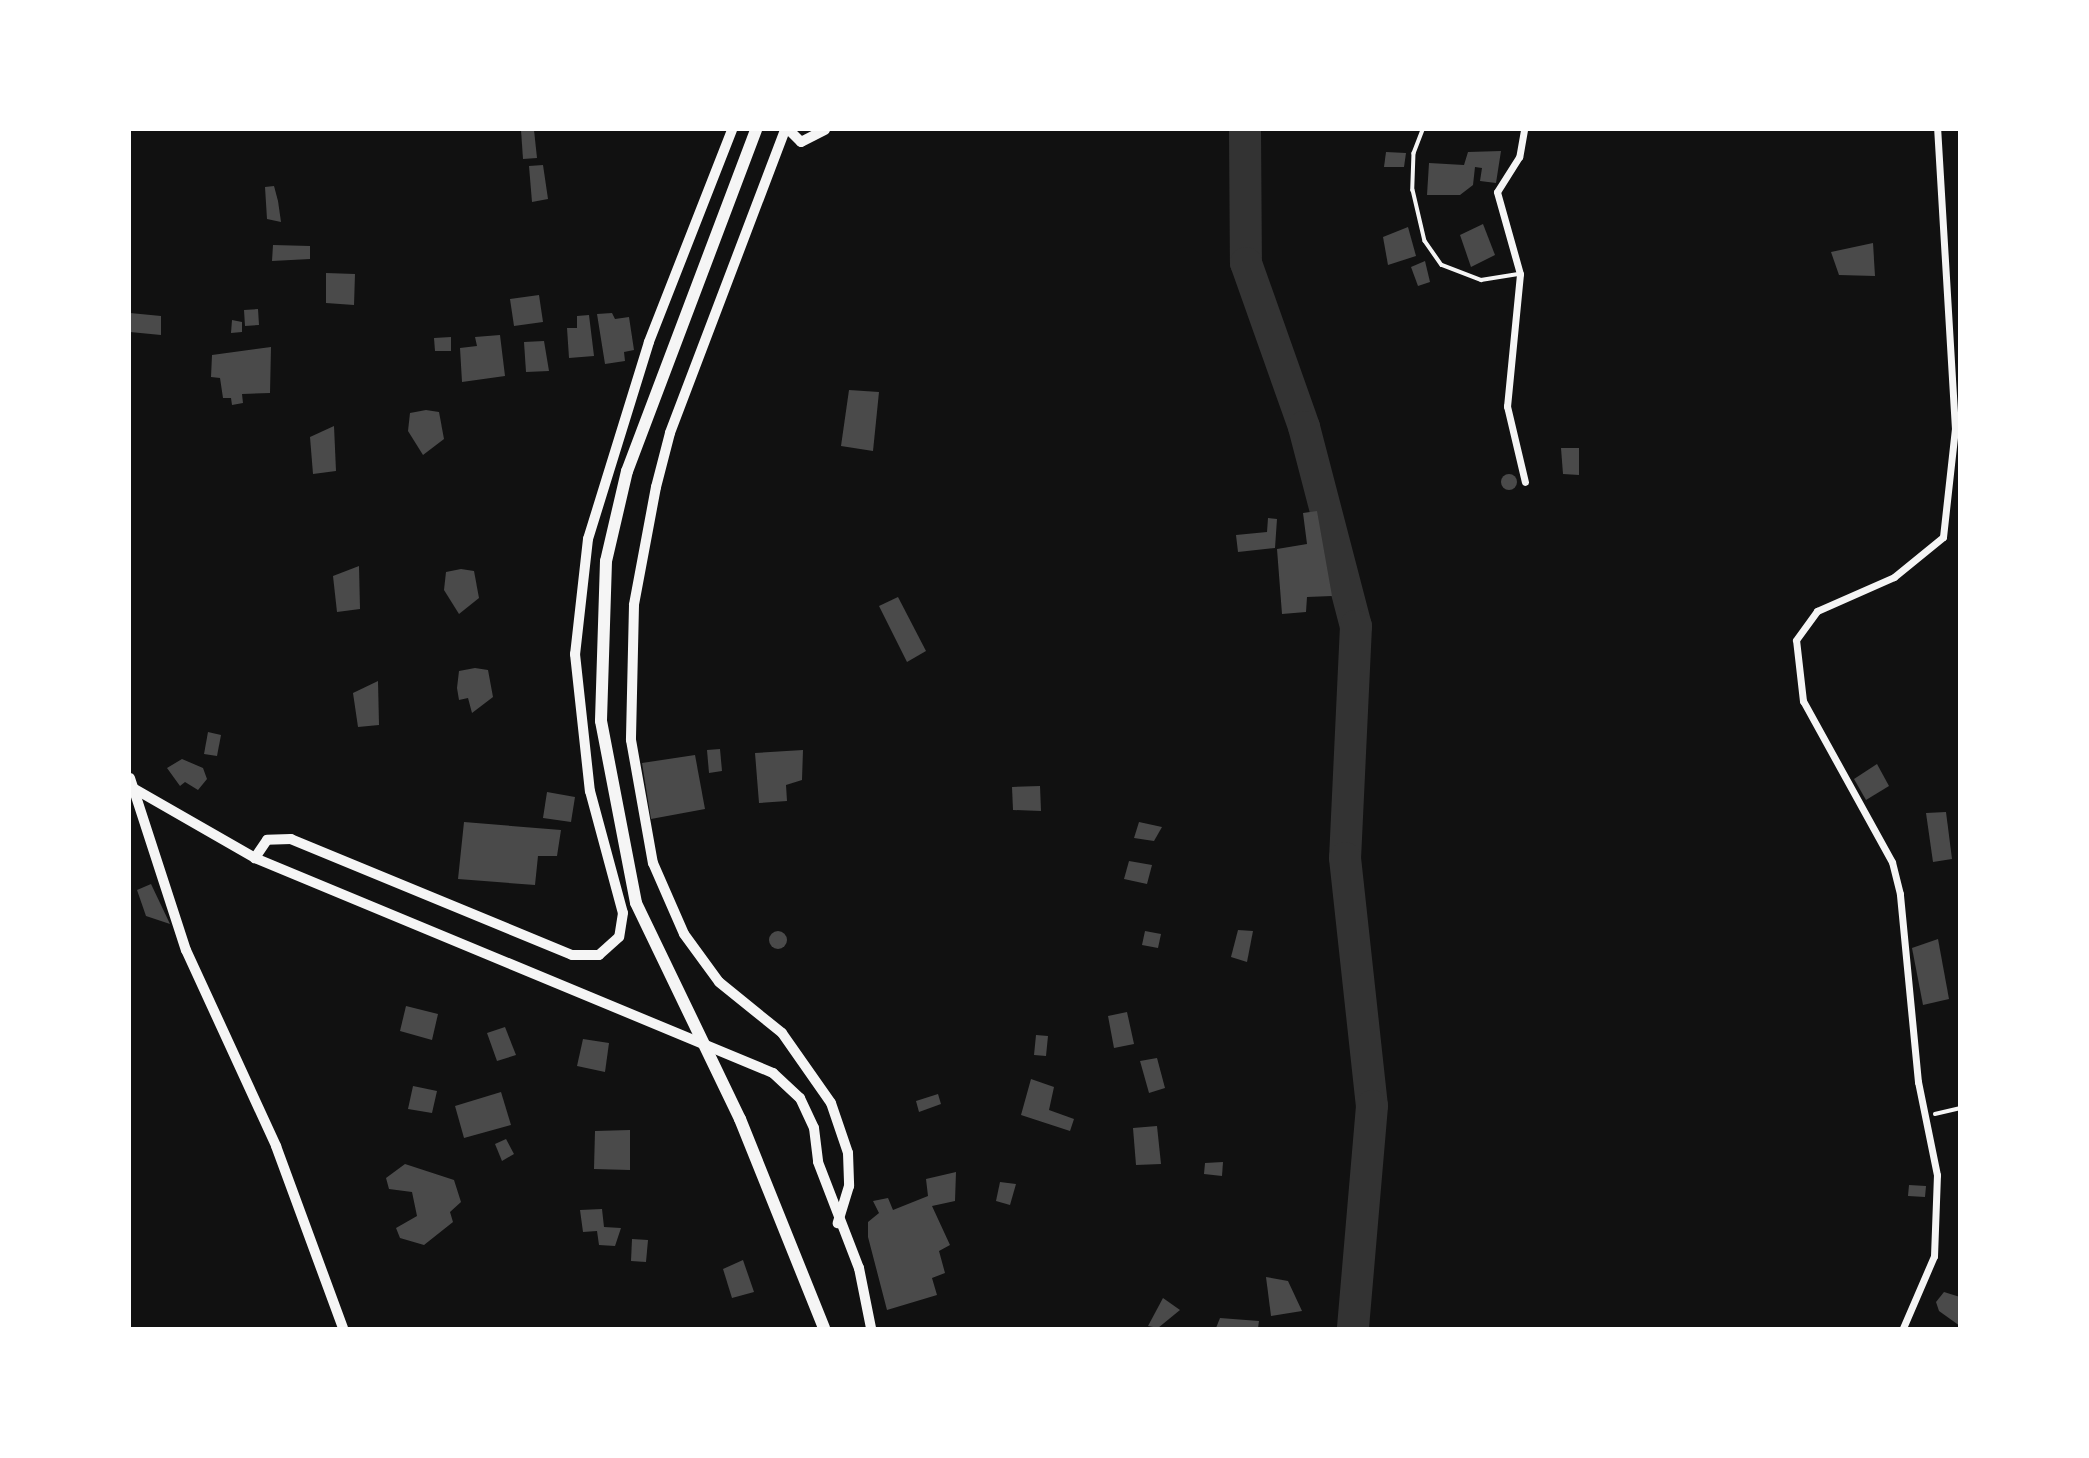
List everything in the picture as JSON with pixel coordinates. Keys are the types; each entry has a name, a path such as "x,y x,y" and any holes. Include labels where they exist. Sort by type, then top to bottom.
{"main road":[{"path":"732,130 649,342 588,539 575,654 590,791 623,914 619,937 599,955 572,955 291,839 267,841 255,858 546,980 743,1057 800,1098 814,1128 838,1223 859,1268 871,1328"},
{"path":"756,130 627,471 606,561 601,721 636,903 740,1119 824,1328"},
{"path":"825,130 801,142 787,130 670,433 656,487 634,605 631,740 653,863 684,933 719,982 782,1033 831,1103 848,1153 849,1186 838,1223"}],"street":[{"path":"1524,130 1519,157 1497,192 1520,274 1507,406 1525,482"},
{"path":"1903,1328 1934,1256 1937,1175 1926,1116 1892,862 1803,701 1795,660 1803,621 1894,577 1943,537 1955,429 1937,130"},
{"path":"131,783 255,858"},
{"path":"131,783 186,950 276,1146 343,1328"}],"lane":[{"path":"1423,130 1414,153 1413,190 1425,241 1441,265 1481,280 1520,274"}],"path":[{"path":"1926,1116 1959,1108"}],"building":[{"path":"521,130 534,130 537,158 523,159"},
{"path":"1501,151 1496,183 1480,181 1482,168 1475,167 1473,185 1460,195 1427,195 1429,163 1464,165 1468,152"},
{"path":"1386,152 1406,153 1404,167 1384,167"},
{"path":"543,165 548,199 532,202 529,166"},
{"path":"274,186 281,222 267,219 265,187"},
{"path":"1483,224 1495,255 1471,267 1460,235"},
{"path":"1408,227 1416,256 1388,265 1383,237"},
{"path":"1873,243 1875,276 1839,275 1831,252"},
{"path":"273,245 310,246 310,259 272,261"},
{"path":"1425,261 1430,282 1418,286 1411,267"},
{"path":"326,273 355,274 354,305 326,303"},
{"path":"539,295 543,322 514,326 510,299"},
{"path":"258,309 259,325 245,326 244,310"},
{"path":"130,313 161,316 161,335 130,332"},
{"path":"612,313 615,319 629,317 634,350 624,352 625,361 605,364 597,314"},
{"path":"589,315 594,356 569,358 567,328 577,328 577,316"},
{"path":"232,320 242,322 242,332 231,333"},
{"path":"500,335 505,376 462,382 460,348 477,346 475,337"},
{"path":"451,337 451,351 435,351 434,338"},
{"path":"544,341 549,371 526,372 524,342"},
{"path":"271,347 270,393 242,394 243,403 232,405 231,398 223,398 220,378 211,377 212,355"},
{"path":"849,390 879,392 873,451 841,446"},
{"path":"426,410 439,412 444,439 423,455 408,431 410,413"},
{"path":"334,426 336,471 313,474 310,437"},
{"path":"1561,448 1579,448 1579,475 1563,474"},
{"path":"1509,474 1517,482 1509,490 1501,482"},
{"path":"1317,511 1332,596 1307,597 1306,612 1282,614 1277,549 1307,544 1303,513"},
{"path":"1268,518 1277,519 1275,548 1238,552 1236,535 1267,532"},
{"path":"359,566 360,609 337,612 333,576"},
{"path":"461,569 474,571 479,598 459,614 444,590 446,572"},
{"path":"898,597 926,651 907,662 879,606"},
{"path":"475,668 488,670 493,697 472,713 468,698 459,700 457,688 459,671"},
{"path":"378,681 379,725 358,727 353,693"},
{"path":"208,732 221,735 217,756 204,754"},
{"path":"720,749 722,771 709,773 707,750"},
{"path":"803,750 802,780 786,785 787,801 759,803 755,753"},
{"path":"695,755 705,809 651,819 642,763"},
{"path":"182,759 203,768 207,779 198,790 185,782 180,786 167,768"},
{"path":"1877,764 1889,786 1866,800 1854,779"},
{"path":"1040,786 1041,811 1013,810 1012,787"},
{"path":"547,792 575,797 571,822 543,818"},
{"path":"1946,812 1952,859 1933,862 1926,813"},
{"path":"464,822 561,830 557,856 538,856 535,885 458,879"},
{"path":"1139,822 1162,827 1154,841 1134,838"},
{"path":"1129,861 1152,865 1147,884 1124,879"},
{"path":"151,884 170,924 146,916 137,890"},
{"path":"1238,930 1253,931 1247,962 1231,957"},
{"path":"778,931 784,934 787,940 784,946 778,949 772,946 769,940 772,934"},
{"path":"1145,931 1161,934 1158,948 1142,945"},
{"path":"1938,939 1949,999 1923,1005 1912,948"},
{"path":"406,1006 438,1014 432,1040 400,1031"},
{"path":"1127,1012 1134,1044 1114,1048 1108,1016"},
{"path":"505,1027 516,1055 497,1061 487,1033"},
{"path":"1036,1035 1048,1036 1046,1056 1034,1055"},
{"path":"583,1039 609,1043 605,1072 577,1066"},
{"path":"1157,1058 1165,1088 1149,1093 1140,1061"},
{"path":"1031,1079 1054,1087 1049,1110 1074,1119 1070,1131 1021,1115"},
{"path":"413,1086 437,1091 432,1113 408,1109"},
{"path":"501,1092 511,1125 464,1138 455,1106"},
{"path":"938,1094 941,1104 919,1112 916,1101"},
{"path":"1157,1126 1161,1164 1136,1165 1133,1128"},
{"path":"630,1130 630,1170 594,1169 595,1131"},
{"path":"506,1139 514,1154 502,1161 495,1144"},
{"path":"1223,1162 1222,1176 1204,1174 1205,1163"},
{"path":"405,1164 454,1180 461,1202 450,1212 453,1222 424,1245 400,1238 396,1228 417,1216 412,1192 389,1189 386,1178"},
{"path":"956,1172 955,1201 932,1206 950,1245 939,1251 945,1273 932,1278 937,1295 887,1310 868,1237 868,1222 879,1213 873,1201 888,1198 893,1210 928,1196 926,1179"},
{"path":"1000,1182 1016,1184 1010,1205 996,1201"},
{"path":"1909,1185 1926,1186 1925,1197 1908,1196"},
{"path":"602,1209 604,1227 621,1228 615,1246 599,1245 597,1231 583,1232 580,1210"},
{"path":"632,1239 648,1240 646,1262 631,1261"},
{"path":"743,1260 754,1292 732,1298 723,1269"},
{"path":"1266,1277 1288,1281 1302,1311 1271,1316"},
{"path":"1944,1292 1960,1297 1960,1326 1939,1311 1936,1302"},
{"path":"1163,1298 1180,1310 1158,1328 1148,1326"},
{"path":"1220,1318 1259,1321 1258,1328 1216,1328"}],"waterway":[{"path":"1245,130 1246,263 1304,427 1356,626 1345,858 1372,1106 1353,1328"}]}
